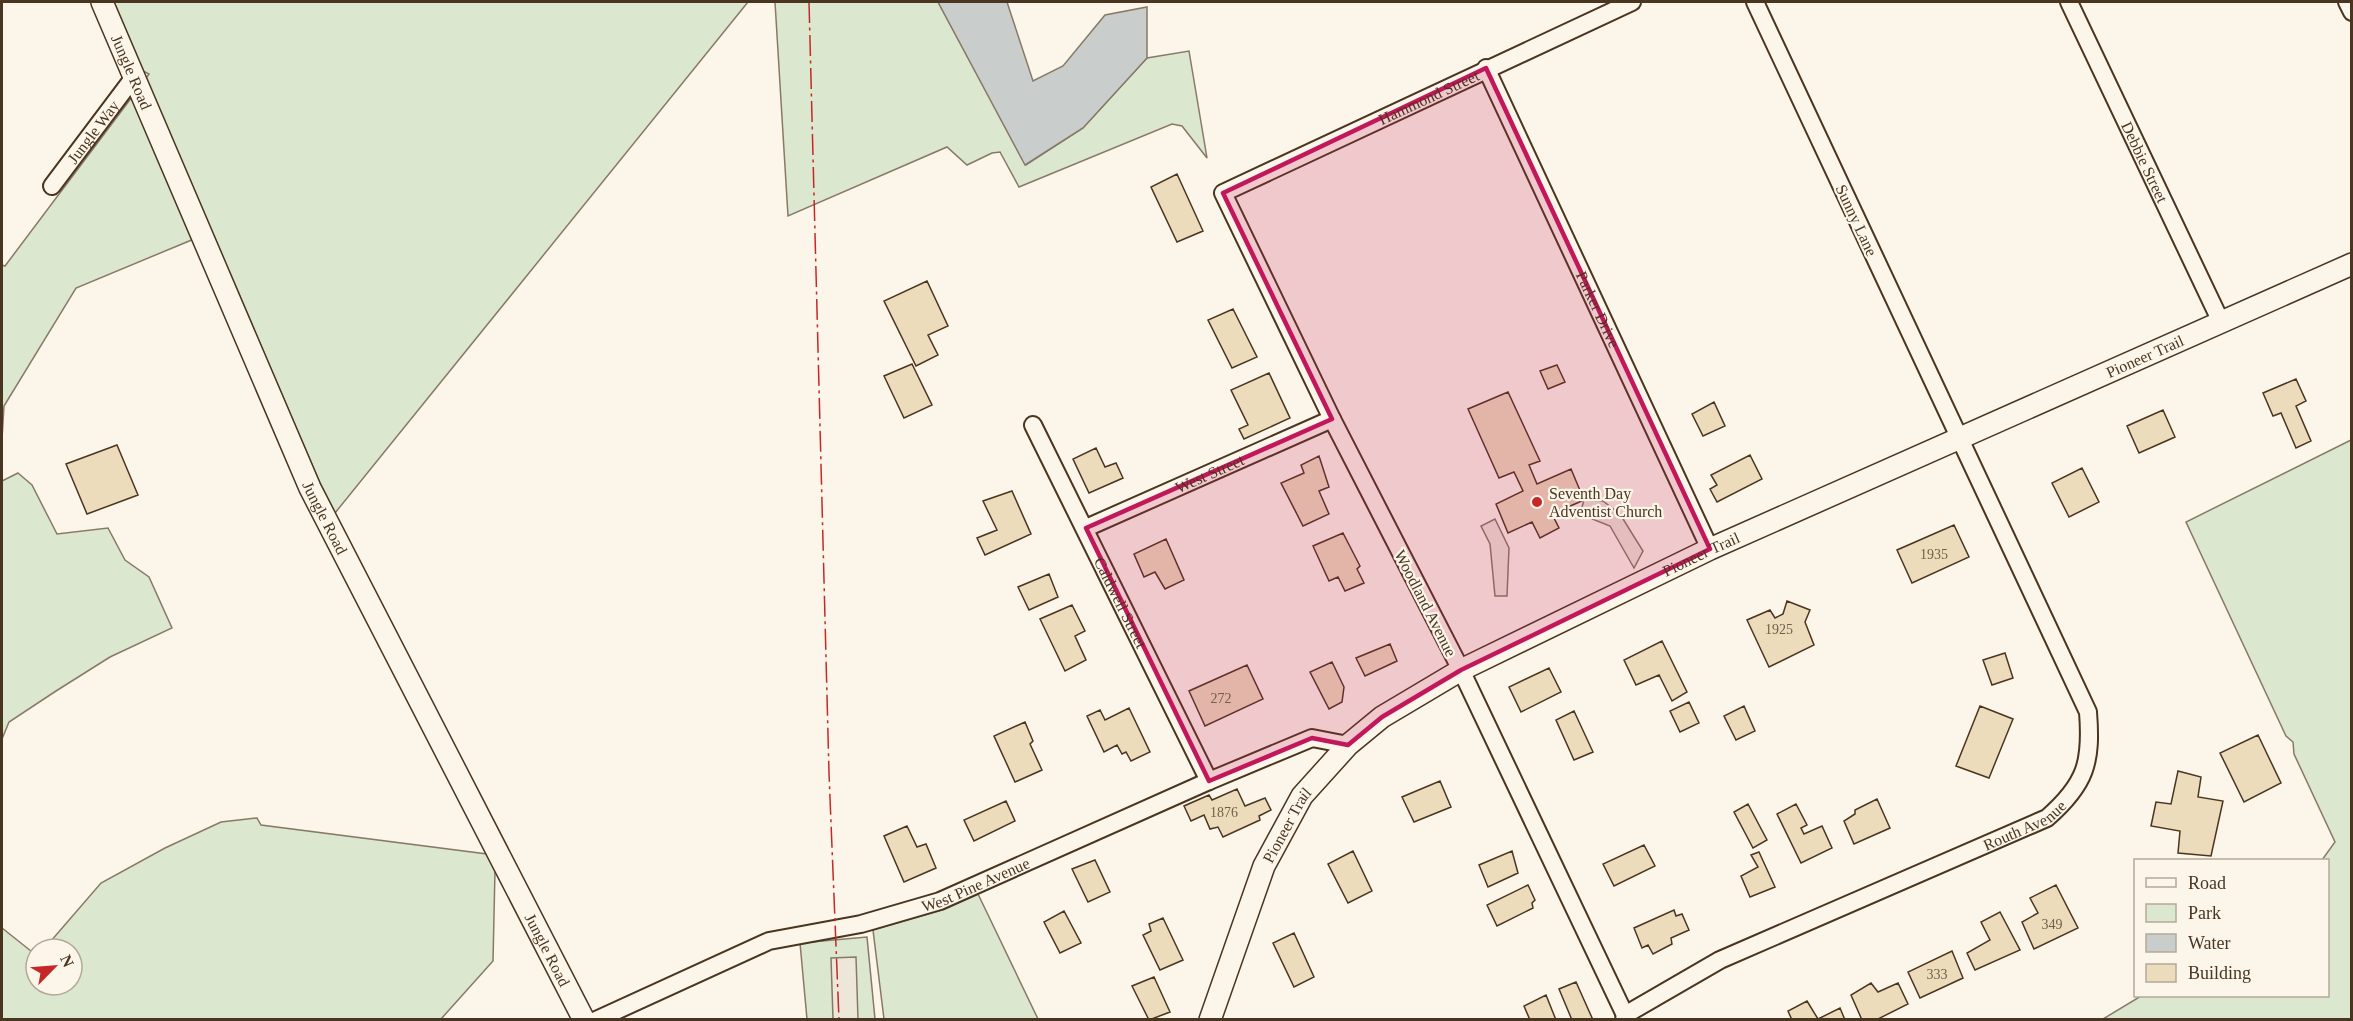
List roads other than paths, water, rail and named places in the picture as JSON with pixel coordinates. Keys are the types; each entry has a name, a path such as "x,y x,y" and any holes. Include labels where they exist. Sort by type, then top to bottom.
{"street":[{"name":"Jungle Road","path":"102,2 310,488 584,1020"},
{"name":"Hammond Street","path":"1223,193 1486,68 1632,2"},
{"name":"Sunny Lane","path":"1755,2 1958,438"},
{"name":"Debbie Street","path":"2069,2 2221,322"},
{"path":"2347,2 2352,12"},
{"name":"Parker Drive","path":"1486,68 1710,549"},
{"name":"Jungle Way","path":"52,186 134,77"},
{"name":"Woodland Avenue","path":"1223,193 1332,419 1461,670 1624,1017"},
{"name":"Pioneer Trail","path":"1210,1020 1264,866 1302,796 1348,745 1382,717 1461,670 1710,549 2352,264"},
{"name":"West Street","path":"1086,528 1332,419"},
{"name":"Caldwell Street","path":"1033,425 1086,528 1209,781"},
{"name":"Routh Avenue","path":"1624,1017 1720,960 2047,818 2069,799 2087,766 2091,746 2088,712 1958,438"},
{"name":"West Pine Avenue","path":"596,1020 769,941 861,924 940,901 1209,781 1312,738 1348,745"}],"water":[{"path":"938,2 1007,2 1033,81 1063,66 1105,15 1147,7 1147,58 1083,128 1025,165"}],"place":[{"name":"Seventh Day Adventist Church","path":"1537,502"}]}
